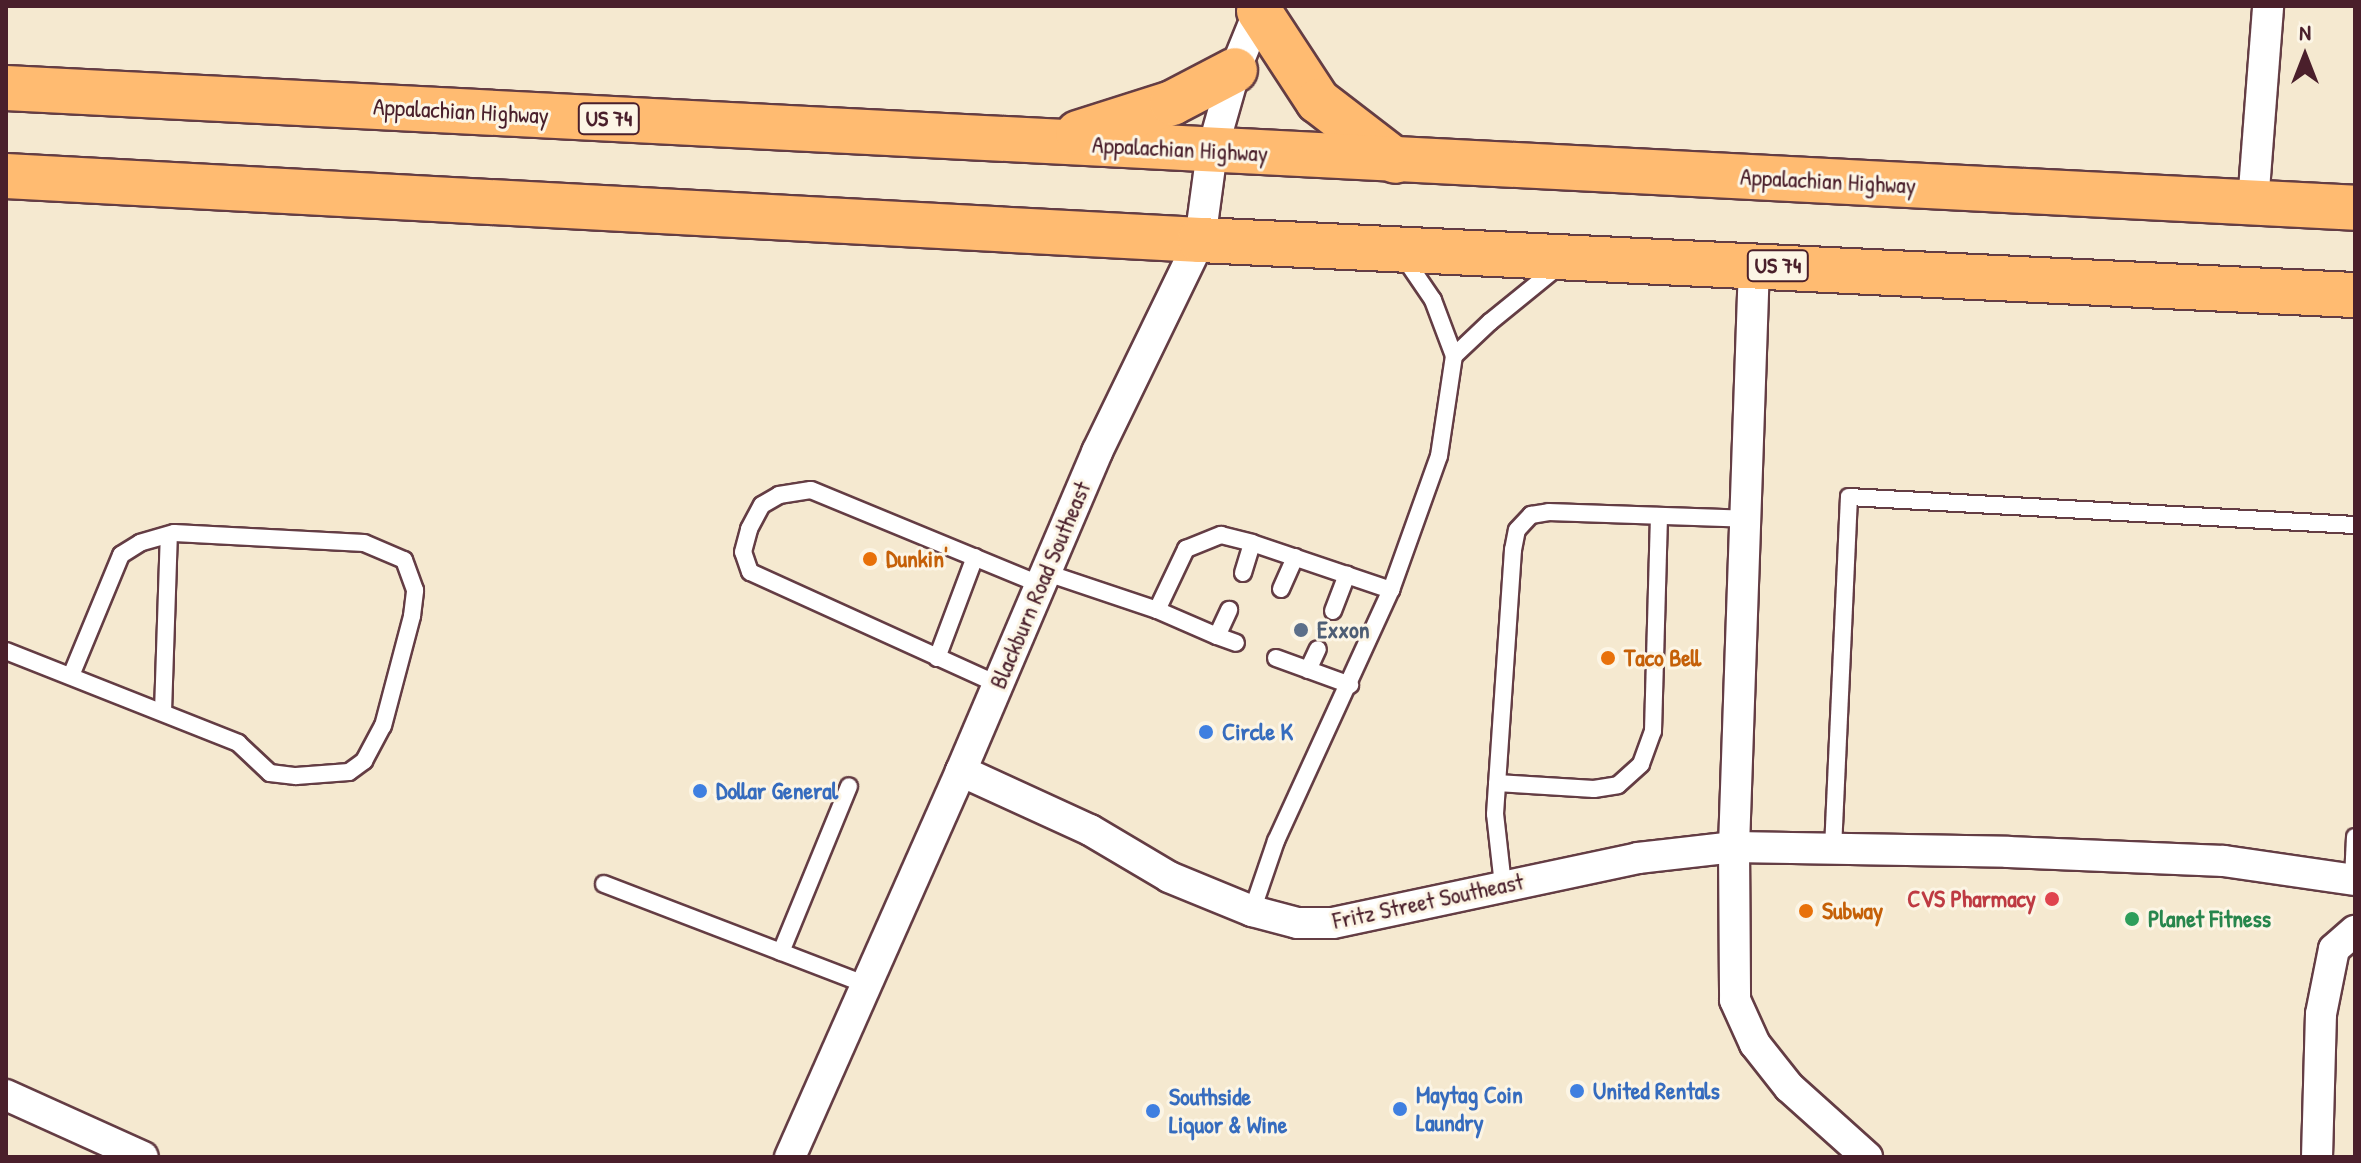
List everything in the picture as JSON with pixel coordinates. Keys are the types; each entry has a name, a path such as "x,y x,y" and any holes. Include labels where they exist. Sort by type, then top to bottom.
{"highway":[{"path":"1260,8 1318,101 1396,161"},
{"path":"1052,141 1172,103 1235,70"},
{"name":"Appalachian Highway","path":"6,88 2355,208"},
{"name":"US 74","path":"6,176 1200,240 2355,295"}],"street":[{"path":"2253,203 2268,6"},
{"name":"Blackburn Road Southeast","path":"790,1157 864,984 961,771 1097,452 1200,240 1212,151 1235,70 1260,8"},
{"path":"1754,265 1734,847 1735,1000 1755,1044 1789,1087 1867,1157"},
{"name":"Fritz Street Southeast","path":"961,771 1090,830 1169,877 1252,911 1297,923 1333,923 1638,858 1734,847 2008,852 2224,861 2354,880"},
{"path":"2317,1157 2321,1014 2334,949 2355,931"},
{"path":"6,1095 143,1157"}],"lane":[{"path":"1252,911 1276,841 1391,590 1439,456 1454,356 1433,300 1398,249"},
{"path":"1454,356 1570,256"},
{"path":"997,684 750,572 743,552 749,529 762,505 779,495 811,490 975,557 1157,610 1236,643"},
{"path":"1833,849 1849,497 2355,525"},
{"path":"1503,885 1495,814 1513,550 1517,530 1531,515 1549,512 1745,519"},
{"path":"1497,783 1594,789 1618,785 1641,764 1653,731 1659,516"},
{"path":"163,712 169,535"},
{"path":"6,651 238,743 270,773 349,772 364,761 383,726 412,616 415,590 404,560 364,543 169,535 140,543 121,555 71,676"},
{"path":"1157,610 1186,549 1221,535 1391,590"},
{"path":"1243,573 1252,543"},
{"path":"937,658 975,557"},
{"path":"1281,589 1295,557"},
{"path":"1333,611 1347,575"},
{"path":"1217,636 1229,610"},
{"path":"1308,670 1318,649"},
{"path":"1276,658 1350,685"},
{"path":"781,952 849,786"},
{"path":"2354,880 2355,837"},
{"path":"604,884 864,984"}],"place":[{"name":"Dunkin'","path":"870,559"},
{"name":"Exxon","path":"1301,630"},
{"name":"Taco Bell","path":"1608,658"},
{"name":"Circle K","path":"1206,732"},
{"name":"Dollar General","path":"700,791"},
{"name":"CVS Pharmacy","path":"2052,899"},
{"name":"Subway","path":"1806,911"},
{"name":"Planet Fitness","path":"2132,919"},
{"name":"United Rentals","path":"1577,1091"},
{"name":"Maytag Coin Laundry","path":"1400,1109"},
{"name":"Southside Liquor & Wine","path":"1153,1111"}]}
